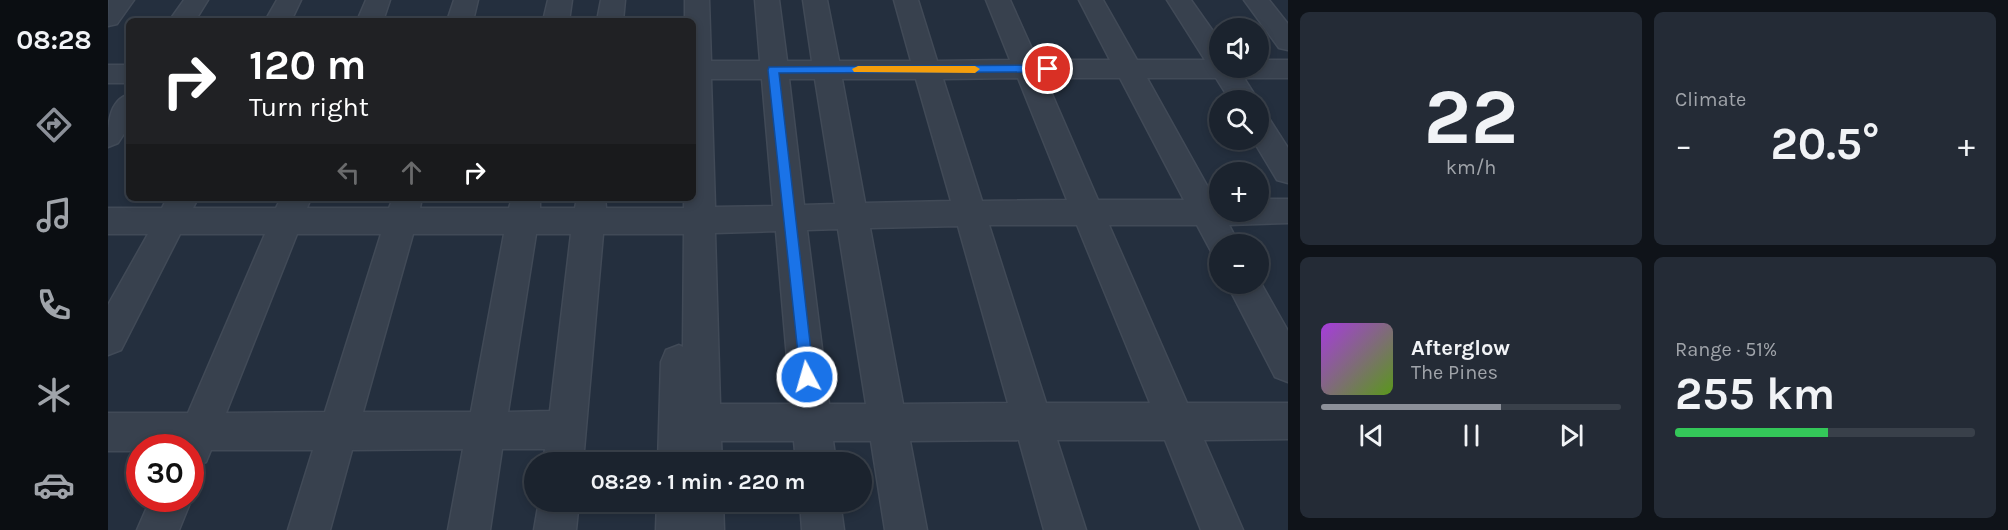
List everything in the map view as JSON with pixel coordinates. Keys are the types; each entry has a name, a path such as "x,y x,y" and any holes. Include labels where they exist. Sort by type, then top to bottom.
{"street":[{"path":"108,18 122,0"},
{"path":"184,18 196,0"},
{"path":"280,18 289,0"},
{"path":"371,18 378,0"},
{"path":"461,18 466,0"},
{"path":"557,18 560,0"},
{"path":"610,18 613,0"},
{"path":"680,0 681,18"},
{"path":"696,96 697,0"},
{"path":"766,0 815,452"},
{"path":"814,0 906,530"},
{"path":"906,0 1065,530"},
{"path":"998,0 1222,530"},
{"path":"1091,0 1218,234"},
{"path":"1179,0 1209,46"},
{"path":"1256,0 1288,42"},
{"path":"698,70 1128,69 1209,66"},
{"path":"1269,68 1288,69"},
{"path":"108,74 126,74"},
{"path":"108,136 126,109"},
{"path":"1269,141 1288,171"},
{"path":"309,530 404,209"},
{"path":"469,530 524,209"},
{"path":"108,221 177,210 590,209 789,218 970,213 1209,213"},
{"path":"204,441 339,431 486,430 564,446 590,209"},
{"path":"108,339 177,210"},
{"path":"198,434 291,210"},
{"path":"1269,211 1288,211"},
{"path":"687,213 702,423 702,452"},
{"path":"678,452 687,213"},
{"path":"1249,294 1288,365"},
{"path":"702,423 1288,421"},
{"path":"108,432 126,434"},
{"path":"158,530 166,512"},
{"path":"555,530 557,512"},
{"path":"677,512 677,530"},
{"path":"703,512 703,530"},
{"path":"821,512 823,530"}],"slow traffic":[{"path":"858,69 975,69"}],"route":[{"path":"807,377 773,70 1048,69"}]}
